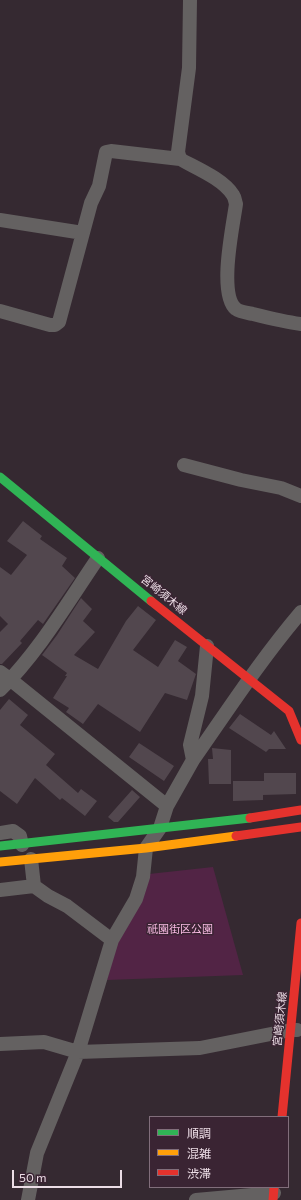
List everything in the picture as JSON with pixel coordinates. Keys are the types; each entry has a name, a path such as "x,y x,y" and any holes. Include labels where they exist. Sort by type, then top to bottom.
{"street":[{"path":"180,159 178,152 188,68 190,0"},
{"path":"0,311 55,326 58,322 91,203 99,186 106,152 111,151 180,159 223,184 234,196 236,204 226,269 231,305 237,310 280,321 301,324"},
{"path":"0,220 83,234"},
{"path":"184,465 241,480 280,488 301,496"},
{"name":"宮崎須木線","path":"0,477 98,558 289,711 301,740"},
{"path":"0,690 5,676 41,640 98,558"},
{"path":"28,1200 37,1153 78,1052 112,940 136,899 143,876 146,848 160,828 167,806 193,760 249,680 301,612"},
{"path":"193,760 190,745 202,696 207,646"},
{"path":"5,676 167,806"},
{"path":"289,711 301,725"},
{"path":"0,846 22,845 249,818 301,810"},
{"path":"0,862 146,848 301,827"},
{"path":"0,833 13,831 20,836 22,845"},
{"path":"31,859 34,886"},
{"path":"0,890 34,886 48,896 68,906 112,940"},
{"name":"宮崎須木線","path":"282,1116 296,1030 301,923"},
{"path":"0,1044 44,1042 78,1052 200,1048 296,1030"},
{"path":"196,1200 274,1193"}],"green space":[{"name":"祇園街区公園","path":"213,867 243,975 107,980 117,943 149,874"}],"building":[{"path":"23,521 42,536 40,539 67,558 62,566 75,578 43,624 38,620 20,641 22,643 2,664 0,664 0,632 8,624 0,616 0,567 11,575 27,555 7,541"},
{"path":"81,598 92,609 83,621 95,632 74,655 98,669 126,621 138,606 156,620 133,650 158,667 175,640 187,647 178,661 196,674 187,700 165,693 140,732 98,704 83,724 66,712 69,708 53,698 67,676 65,676 67,673 42,655"},
{"path":"9,699 28,715 20,725 55,754 46,765 78,793 81,789 97,801 85,816 62,798 60,800 35,778 17,804 0,791 0,710"},
{"path":"240,714 271,735 274,731 286,749 269,749 266,752 229,728"},
{"path":"139,743 174,766 164,781 129,757"},
{"path":"212,748 231,750 231,784 209,784 208,759 213,759"},
{"path":"264,773 296,773 296,794 263,795 263,800 233,801 233,781 264,781"},
{"path":"132,790 140,797 118,822 114,822 108,817"}],"traffic: fast":[{"path":"0,477 151,601"},
{"path":"0,846 250,818"}],"traffic: slow":[{"path":"0,862 146,848 236,836"}],"traffic: jam":[{"path":"151,601 289,711 301,740"},
{"path":"250,818 301,810"},
{"path":"236,836 301,827"},
{"path":"282,1116 301,923"},
{"path":"273,1200 274,1188"}]}
